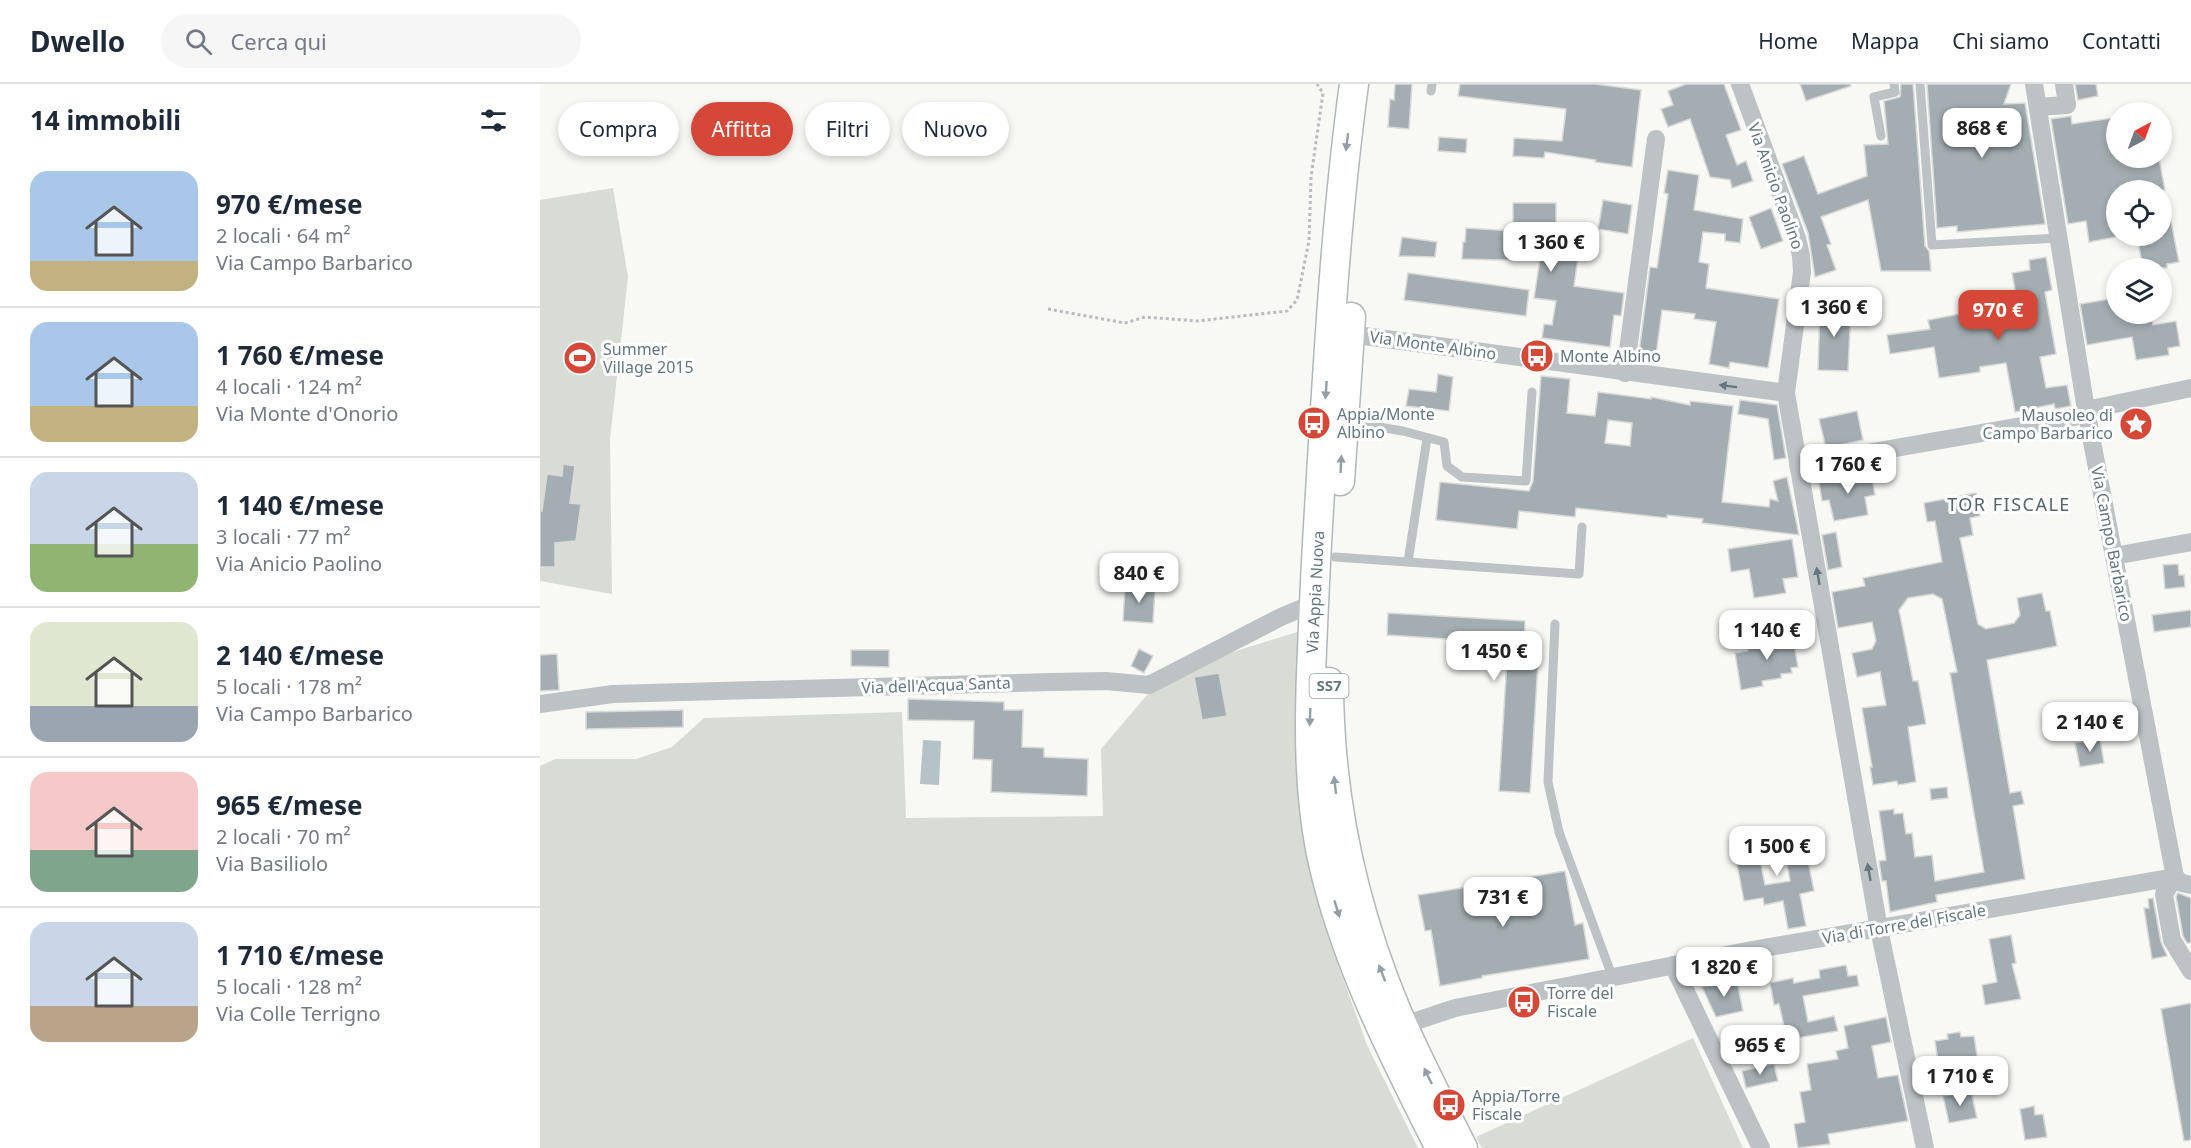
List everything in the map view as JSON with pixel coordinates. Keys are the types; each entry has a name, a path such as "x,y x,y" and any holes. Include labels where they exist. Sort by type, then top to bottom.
{"main road":[{"name":"Via Appia Nuova","path":"1354,84 1343,177 1340,333 1343,421 1329,699 1331,753 1338,811 1357,896 1395,1031 1440,1148"},
{"name":"Via Appia Nuova","path":"1374,84 1340,333 1322,436 1309,733 1310,783 1324,866 1354,960 1463,1148"}],"street":[{"name":"Via Anicio Paolino","path":"1740,84 1797,238 1801,255 1802,272 1786,393 1879,929 1925,1148"},
{"path":"2034,84 2038,107 2067,105 2064,84"},
{"name":"Via Campo Barbarico","path":"2038,107 2086,410 2114,556 2183,881"},
{"path":"1625,373 1656,139"},
{"name":"Via Monte Albino","path":"1340,333 1786,393"},
{"path":"1798,465 2074,417 2086,410 2191,388"},
{"path":"2114,556 2191,543"},
{"name":"Via dell'Acqua Santa","path":"540,704 613,694 1106,681 1149,685 1314,603"},
{"path":"2183,881 2164,894 2172,940 2191,971"},
{"name":"Via di Torre del Fiscale","path":"1395,1031 1455,1008 1612,976 1752,950 2183,881"},
{"path":"1673,965 1761,1148"}],"lane":[{"path":"1881,136 1875,97 1895,92 1894,84"},
{"path":"1920,84 1932,245 2058,238"},
{"path":"1343,421 1403,431 1444,441 1447,466 1462,477 1526,481 1532,392"},
{"path":"1408,562 1427,438"},
{"path":"1335,557 1579,574 1582,527"},
{"path":"1555,624 1548,782 1559,832 1612,976"}],"path":[{"path":"1048,309 1125,323 1145,317 1197,321 1287,311 1297,300 1309,241 1311,177 1323,93 1317,84"}],"shaded area":[{"name":"Summer Village 2015","path":"613,188 628,277 610,439 612,594 540,581 540,200"},
{"path":"1300,631 1306,844 1324,925 1367,1045 1418,1148 540,1148 540,766 555,759 636,759 672,747 704,718 902,712 906,818 1103,816 1101,749 1147,695 1198,663"},
{"path":"923,740 941,741 939,785 920,784"},
{"path":"1693,1038 1743,1148 1482,1148 1476,1137"}],"building":[{"path":"1395,84 1412,84 1409,129 1388,127 1390,99 1394,100"},
{"path":"1460,84 1595,84 1641,90 1632,167 1545,152 1544,158 1513,156 1514,138 1562,141 1566,109 1458,96"},
{"path":"1686,84 1724,84 1741,130 1726,135 1737,165 1746,161 1753,181 1732,188 1730,180 1710,177 1690,119 1668,127 1661,109 1673,105 1668,91"},
{"path":"1800,84 1850,84 1851,86 1806,101"},
{"path":"1901,84 1913,84 1925,246 1929,251 1931,271 1881,271 1868,200 1821,217 1831,244 1827,245 1836,270 1815,277 1808,233 1782,164 1804,156 1818,194 1867,176 1864,145 1888,144 1884,101 1900,97"},
{"path":"1927,84 2011,84 2004,104 2025,103 2045,224 1957,232 1957,226 1937,228"},
{"path":"2075,84 2096,84 2098,96 2078,100"},
{"path":"2071,116 2072,124 2106,119 2106,168 2161,168 2163,180 2106,180 2106,239 2089,242 2086,221 2068,224 2051,119"},
{"path":"1439,137 1467,139 1466,153 1438,151"},
{"path":"1668,170 1699,175 1694,210 1743,219 1740,243 1725,241 1725,234 1703,232 1699,262 1709,264 1706,288 1779,299 1768,368 1730,362 1729,368 1709,364 1716,322 1694,319 1695,314 1662,310 1655,363 1638,361 1650,267 1657,268 1668,194 1664,193"},
{"path":"1603,200 1632,205 1628,234 1598,229"},
{"path":"1513,203 1556,203 1556,231 1565,232 1565,242 1580,243 1574,286 1624,293 1621,316 1614,315 1610,347 1542,338 1544,324 1552,325 1556,301 1534,298 1540,259 1462,259 1466,228 1513,231"},
{"path":"1771,208 1783,241 1761,249 1749,217"},
{"path":"2172,226 2179,262 2172,263 2172,258 2141,258 2139,246 2172,246"},
{"path":"1402,237 1437,242 1435,257 1399,256"},
{"path":"2046,257 2052,290 2045,292 2056,354 2040,357 2046,388 2067,385 2071,406 2055,409 2054,404 2015,412 2006,363 1980,367 1980,372 1939,378 1934,347 1890,354 1887,335 1930,329 1928,320 1970,312 1970,315 1995,307 1996,310 2018,306 2012,273 2030,270 2029,260"},
{"path":"1408,273 1529,290 1526,316 1404,300"},
{"path":"2106,300 2106,324 2153,325 2172,324 2172,322 2176,321 2180,346 2168,348 2169,355 2136,360 2132,337 2087,345 2080,304"},
{"path":"1820,306 1851,307 1848,371 1818,370"},
{"path":"1438,374 1453,377 1449,411 1406,406 1409,389 1436,392"},
{"path":"1541,376 1570,379 1567,413 1595,416 1598,392 1651,399 1651,397 1690,405 1690,401 1733,406 1722,502 1769,507 1770,499 1778,501 1773,481 1787,477 1799,535 1702,523 1703,519 1667,515 1667,518 1576,508 1575,517 1519,511 1517,529 1436,520 1440,482 1529,491 1533,481","holes":["1608,420 1632,423 1630,446 1605,443"]},
{"path":"1740,400 1777,405 1786,458 1774,460 1768,419 1738,414"},
{"path":"1857,411 1863,440 1826,448 1819,419"},
{"path":"563,464 575,466 570,503 581,504 576,541 555,543 555,567 540,567 540,511 542,511 547,474 562,476"},
{"path":"1871,472 1875,495 1865,497 1868,515 1834,521 1829,500 1822,501 1819,482"},
{"path":"1976,493 1980,516 1970,518 1973,535 1960,538 1978,624 1986,629 2014,623 2020,615 2017,598 2042,593 2046,611 2050,611 2057,646 1987,660 2010,793 2021,791 2024,804 2013,806 2025,879 1936,895 1937,902 1890,912 1886,881 1882,881 1879,861 1886,860 1879,811 1894,809 1894,814 1903,813 1906,834 1912,833 1915,857 1932,855 1935,881 1984,872 1950,673 1957,672 1942,599 1933,594 1908,598 1899,610 1913,681 1918,681 1926,724 1908,727 1916,782 1898,785 1897,781 1873,785 1862,708 1886,705 1880,672 1857,677 1852,653 1872,649 1876,641 1872,622 1838,628 1832,592 1865,586 1863,578 1942,562 1935,521 1927,522 1924,503"},
{"path":"1836,532 1842,567 1828,570 1822,535"},
{"path":"1792,539 1798,577 1783,579 1786,593 1754,598 1749,569 1731,572 1728,549"},
{"path":"2178,564 2179,575 2184,575 2185,587 2165,589 2163,565"},
{"path":"1125,586 1155,588 1153,623 1123,621"},
{"path":"2191,610 2191,627 2154,632 2152,615"},
{"path":"1388,613 1525,621 1524,646 1539,647 1530,793 1499,791 1508,643 1387,635"},
{"path":"1792,632 1798,667 1791,668 1792,673 1781,674 1781,678 1762,681 1763,686 1741,690 1735,653 1748,651 1747,647 1769,640 1769,636"},
{"path":"1139,649 1153,656 1144,673 1131,666"},
{"path":"851,650 889,650 889,667 851,666"},
{"path":"557,654 559,690 540,691 540,655"},
{"path":"1219,673 1227,716 1202,720 1194,677"},
{"path":"908,699 1004,702 1004,710 1023,710 1022,747 1044,748 1044,757 1088,759 1087,796 991,792 992,760 973,759 974,721 908,720"},
{"path":"683,710 683,727 586,729 586,712"},
{"path":"2100,739 2104,763 2080,767 2075,743"},
{"path":"1947,787 1948,798 1931,800 1930,789"},
{"path":"1802,831 1814,891 1800,894 1806,926 1788,929 1783,901 1764,905 1763,898 1744,901 1733,844 1756,840 1765,885 1790,881 1782,835"},
{"path":"1565,871 1575,925 1583,923 1589,959 1482,976 1482,978 1440,986 1431,930 1425,931 1418,895"},
{"path":"2178,893 2191,898 2191,943 2187,943 2183,936 2176,896"},
{"path":"2153,898 2161,942 2167,956 2152,959 2144,908 2149,908 2148,899"},
{"path":"2011,935 2016,963 2012,964 2021,999 1985,1005 1982,985 1997,982 1989,939"},
{"path":"1846,965 1848,976 1857,975 1859,986 1803,996 1808,1022 1834,1016 1838,1031 1726,1050 1720,1038 1784,1026 1779,1004 1774,1005 1770,983 1793,978 1794,983 1820,978 1819,970"},
{"path":"1737,981 1743,1011 1716,1017 1702,987"},
{"path":"2191,1003 2191,1140 2184,1141 2161,1009"},
{"path":"1886,1017 1891,1042 1872,1046 1878,1078 1898,1075 1908,1121 1828,1134 1830,1144 1798,1148 1794,1124 1805,1122 1800,1092 1811,1090 1807,1064 1838,1059 1836,1051 1848,1048 1844,1026"},
{"path":"1960,1032 1961,1037 1974,1036 1979,1068 1940,1074 1935,1041 1948,1039 1947,1034"},
{"path":"1774,1064 1778,1081 1746,1088 1742,1071"},
{"path":"1971,1091 1977,1118 1949,1123 1943,1096"},
{"path":"2034,1106 2035,1115 2043,1114 2047,1137 2025,1140 2020,1109"}],"place":[{"name":"Monte Albino","path":"1537,356"},
{"name":"Summer Village 2015","path":"580,358"},
{"name":"Appia/Monte Albino","path":"1314,423"},
{"name":"Mausoleo di Campo Barbarico","path":"2136,424"},
{"name":"Torre del Fiscale","path":"1524,1002"},
{"name":"Appia/Torre Fiscale","path":"1449,1105"}],"district":[{"name":"TOR FISCALE","path":"2009,505"}]}
